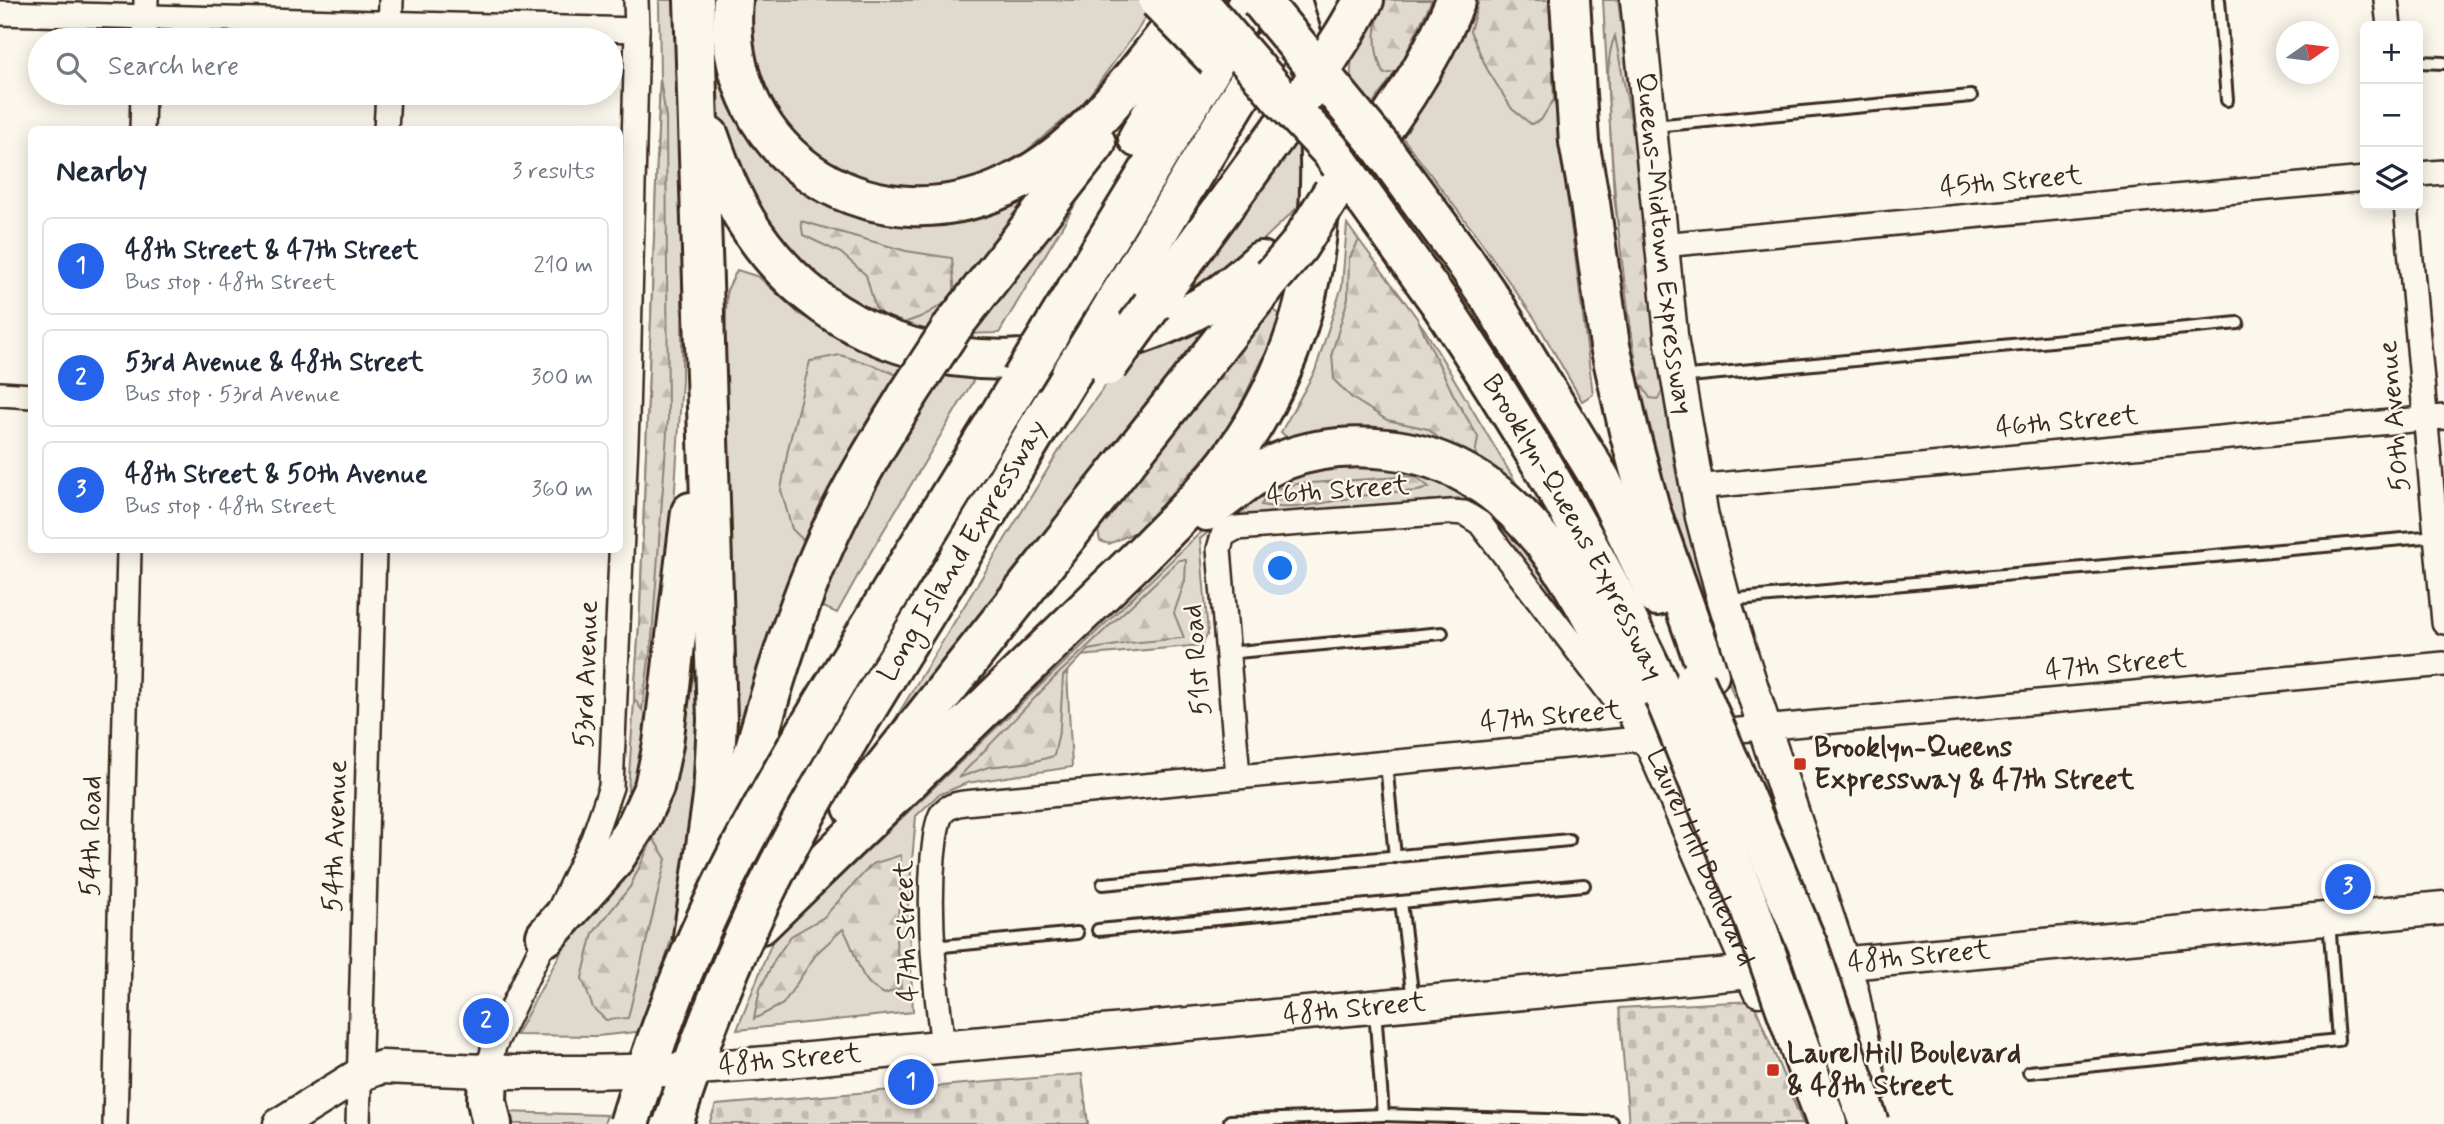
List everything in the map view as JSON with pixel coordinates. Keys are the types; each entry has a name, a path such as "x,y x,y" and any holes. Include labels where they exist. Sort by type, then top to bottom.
{"highway":[{"path":"681,1012 709,832 716,758 716,681 694,0"},
{"path":"733,0 732,42 743,88 752,108 775,142 806,171 845,192 885,205 910,207 953,204 976,199 1017,181 1053,159 1108,109 1179,7"},
{"path":"761,923 1197,499 1267,403 1282,371 1305,304 1318,236 1321,195 1321,151 1312,72 1294,0"},
{"name":"Long Island Expressway","path":"673,1124 710,1020 767,888 838,756 1268,50 1294,0"},
{"path":"697,93 730,193 752,230 779,264 813,296 849,321 886,339 923,351 968,360 1002,362 1039,359 1094,349 1171,323 1267,269 1298,247 1333,192 1347,153 1415,81 1455,0"},
{"path":"1570,0 1579,142 1602,298 1629,431 1660,538 1690,684 1726,715 1780,877 1808,946 1869,1124"},
{"path":"1586,0 1592,136 1590,204"},
{"name":"Brooklyn-Queens Expressway","path":"1242,4 1381,148 1464,260 1601,480 1646,572 1690,684 1750,908 1826,1124"},
{"name":"Long Island Expressway","path":"629,1124 669,1009 699,937 774,786 1054,326 1242,4"},
{"path":"643,1124 681,1012 772,692 825,543 908,395 953,327 1136,92 1179,7"},
{"name":"Brooklyn-Queens Expressway","path":"1179,7 1347,153 1550,476 1603,570 1690,684"},
{"path":"975,533 1070,420 1304,97 1355,15"},
{"path":"661,1124 706,1003 724,970 1267,269"},
{"path":"546,936 613,862 637,824 654,787 663,744 705,382"},
{"path":"1144,553 1210,509 1253,476 1294,457 1326,449 1376,447 1415,453 1450,464 1467,472 1500,495 1529,524 1556,560 1608,650 1648,738"},
{"path":"488,1072 486,1101 492,1124"}],"street":[{"name":"53rd Avenue","path":"623,418 636,0"},
{"path":"2386,0 2388,21"},
{"name":"Queens-Midtown Expressway","path":"1644,1 1651,126 1662,245 1677,377 1696,487"},
{"path":"0,13 146,19 390,21 582,28"},
{"path":"623,29 637,30"},
{"path":"142,126 143,105"},
{"path":"386,126 387,105"},
{"path":"2423,174 2444,172"},
{"name":"45th Street","path":"1662,245 2360,180"},
{"name":"50th Avenue","path":"2407,210 2435,417 2436,536 2444,622"},
{"path":"0,394 28,396"},
{"name":"46th Street","path":"1696,487 2435,417"},
{"path":"1696,487 1724,600 1852,991 1878,1124"},
{"name":"46th Street","path":"1221,540 1227,532 1241,527 1464,513"},
{"name":"Laurel Hill Boulevard","path":"1464,513 1480,523 1619,705 1648,738 1752,973 1826,1124"},
{"name":"51st Road","path":"1221,540 1219,555 1238,776"},
{"name":"54th Road","path":"115,1124 129,553"},
{"name":"54th Avenue","path":"359,1124 374,553"},
{"name":"53rd Avenue","path":"488,1072 494,1046 598,828 611,787 619,553"},
{"name":"47th Street","path":"943,1046 933,947 934,846 941,816 951,807 964,803 2444,664"},
{"name":"48th Street","path":"280,1124 359,1075 382,1067 488,1072 583,1072 755,1064 2444,908"}],"lane":[{"path":"2219,0 2227,100"},
{"path":"2423,62 2444,63"},
{"path":"1651,126 1971,96"},
{"path":"1677,377 2238,323"},
{"path":"1724,600 2436,536"},
{"path":"1227,653 1442,633"},
{"path":"1386,763 1395,857"},
{"path":"1103,884 1569,840"},
{"path":"1098,930 1584,885"},
{"path":"1401,902 1413,1004"},
{"path":"2029,1073 2338,1040 2329,918"},
{"path":"933,947 1077,933"},
{"path":"1375,1008 1383,1115"},
{"path":"1230,1121 1383,1115 1612,1122"}],"green space":[{"path":"659,0 674,0 682,176 682,380 673,519 651,703 638,785 628,790 640,611 660,79"},
{"path":"712,0 723,0 798,184 1017,198 1025,209 925,343 784,260 719,146 712,60"},
{"path":"753,0 1155,0 1139,28 1083,104 1024,153 957,189 890,189 819,160 765,98 748,27"},
{"path":"1382,0 1432,0 1401,64 1348,140 1352,46"},
{"path":"1385,0 1432,0 1401,64 1395,72 1384,74 1377,56 1376,27"},
{"path":"1470,0 1549,0 1552,79 1593,394 1582,401 1535,319 1400,134"},
{"path":"1479,0 1549,0 1554,99 1541,120 1531,124 1512,109 1487,69 1470,31"},
{"path":"1603,0 1618,0 1649,286 1673,457 1709,605 1737,692 1734,697 1677,534 1639,381 1614,197"},
{"path":"1615,36 1636,146 1664,387 1658,399 1650,398 1639,381 1621,254 1608,93 1609,57"},
{"path":"660,79 666,117 668,418 652,638 642,710 634,698 640,611"},
{"path":"1303,105 1300,205 1257,246 1207,280 1169,297"},
{"path":"1144,107 1095,171 999,333 964,334 1002,277"},
{"path":"801,221 906,251 952,258 955,297 923,316 893,327 875,307 866,275 841,253 803,235"},
{"path":"1347,224 1425,330 1537,518 1451,454 1294,444 1281,432 1315,371 1342,286"},
{"path":"1359,240 1417,318 1453,394 1478,437 1475,456 1459,456 1428,429 1387,420 1352,398 1334,380 1332,353 1348,298 1349,259"},
{"path":"737,270 759,277 799,314 851,343 908,365 734,783 719,478 727,290"},
{"path":"1239,293 878,747 1065,441 1131,350"},
{"path":"1270,308 1282,319 1227,433 1138,531 1109,544 1100,541 1098,531 1129,492 1234,342"},
{"path":"840,355 902,377 805,542 792,529 781,490 788,449 810,361"},
{"path":"934,371 976,376 837,613 819,605 801,666 792,667 814,596"},
{"path":"1352,458 1451,479 1519,532 1586,636 1587,648 1482,510 1458,498 1225,519 1200,539 1208,633 1202,645 1080,656 1067,672 1072,767 967,783 938,795 916,816 908,906 913,1012 737,1030 772,942 1223,511 1265,480"},
{"path":"1415,476 1429,487 1292,507 1261,505 1270,491 1296,484"},
{"path":"1179,560 1186,560 1185,581 1174,613 1184,638 1088,650 1063,676 1060,727 1054,756 1032,762 988,767 958,778 1053,679"},
{"path":"692,637 704,693 700,789 677,917 646,1031 597,1036 516,1035 573,930 632,857"},
{"path":"653,838 666,859 628,1018 606,1020 593,1008 582,978 593,933 630,887"},
{"path":"901,855 896,941 901,988 885,994 868,982 843,929 817,953 783,1004 754,1019 760,989 775,959 791,936 824,917 872,864"},
{"path":"1753,1001 1803,1124 1629,1124 1619,1008"},
{"path":"1082,1074 1088,1124 709,1124 716,1105"},
{"path":"502,1112 607,1115 604,1124 500,1124"}],"place":[{"name":"Brooklyn-Queens Expressway & 47th Street","path":"1800,764"},
{"name":"48th Street & 50th Avenue","path":"2348,887"},
{"name":"53rd Avenue & 48th Street","path":"486,1021"},
{"name":"Laurel Hill Boulevard & 48th Street","path":"1773,1070"},
{"name":"48th Street & 47th Street","path":"911,1082"}]}
